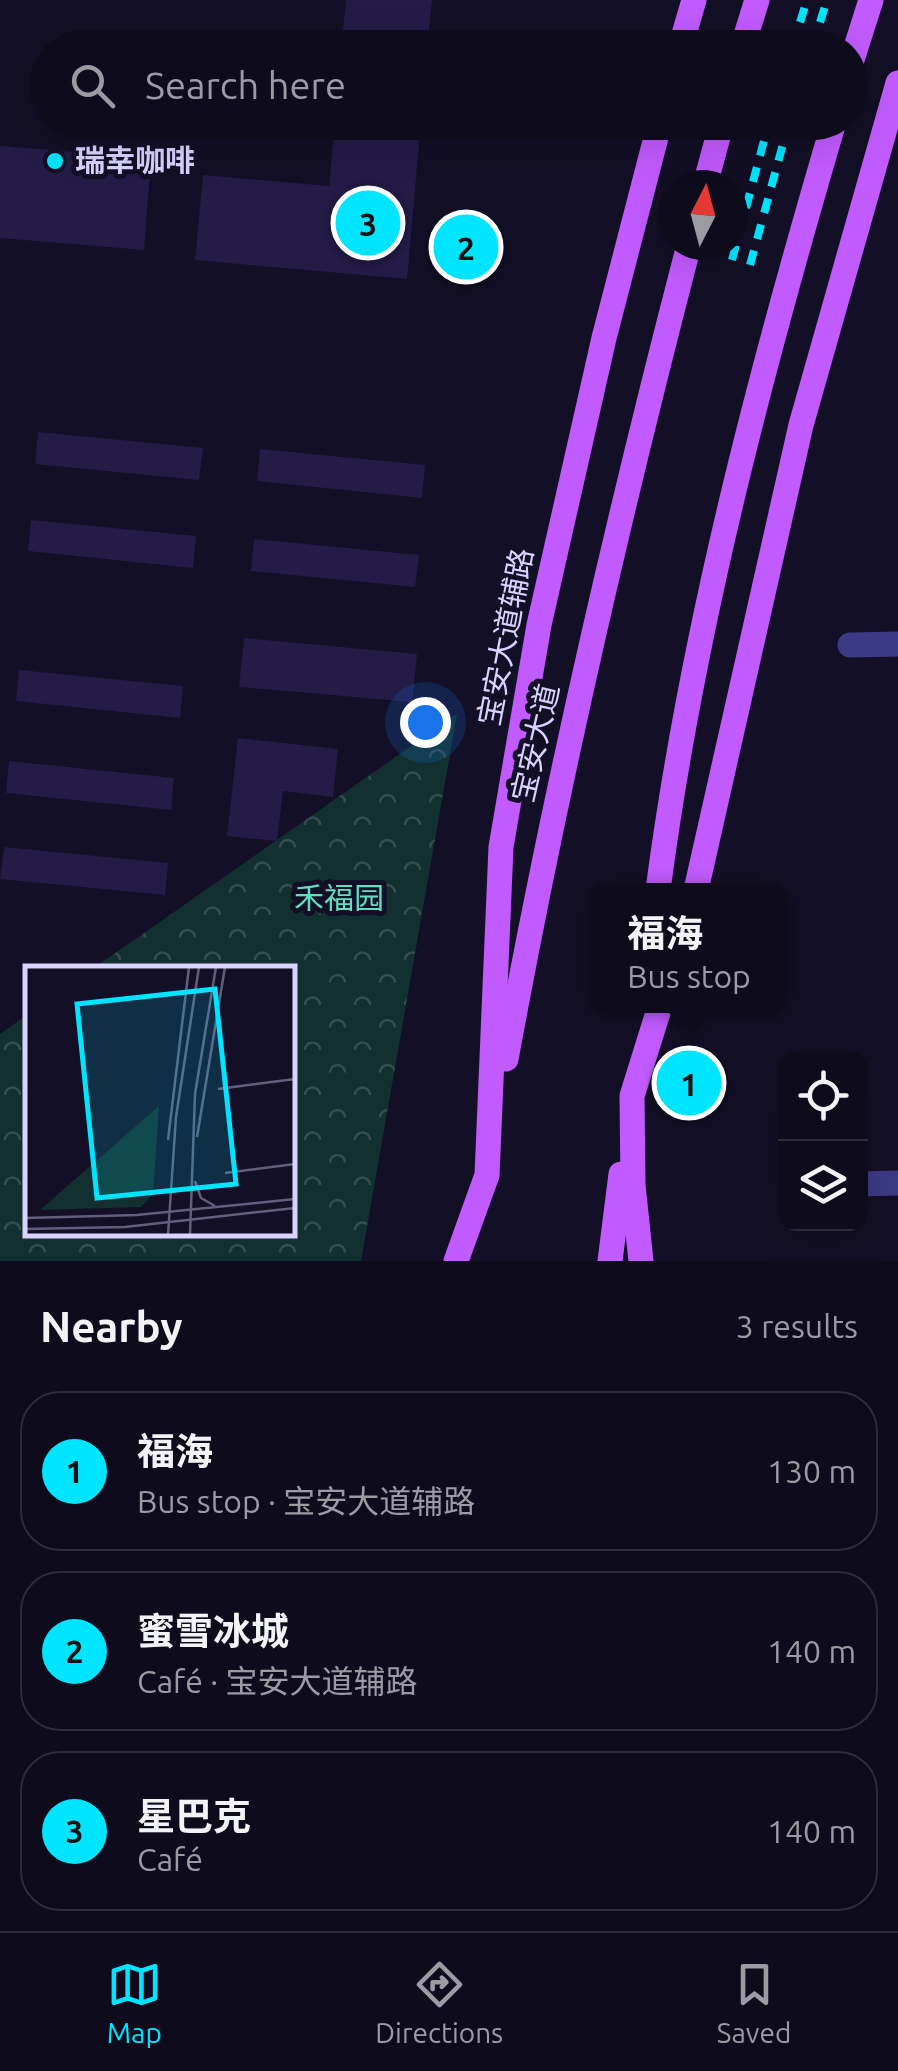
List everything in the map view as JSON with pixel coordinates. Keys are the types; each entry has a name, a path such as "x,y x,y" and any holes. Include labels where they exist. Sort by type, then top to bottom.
{"main road":[{"path":"685,30 694,0"},
{"path":"747,30 756,0"},
{"path":"861,30 871,0"},
{"path":"698,883 801,425 898,83"},
{"name":"宝安大道辅路","path":"487,1175 501,847 540,625 604,338 655,140"},
{"path":"708,170 717,140"},
{"path":"659,883 670,802 702,642 794,257 829,140"},
{"name":"宝安大道","path":"473,1261 550,828 609,565 685,260"},
{"path":"610,1261 643,1013"},
{"path":"641,1261 633,1186 632,1096 658,1013"},
{"path":"456,1261 487,1175"}],"street":[{"path":"850,645 898,644"},
{"path":"868,1184 898,1183"}],"green space":[{"name":"禾福园","path":"457,714 361,1261 0,1261 0,1034 25,1016 25,1236 295,1236 295,966 97,966"}],"building":[{"path":"346,0 432,0 429,30 343,30"},
{"path":"333,140 419,140 407,279 195,260 203,175 329,186"},
{"path":"0,146 151,158 144,250 0,238"},
{"path":"38,432 203,448 199,480 35,464"},
{"path":"260,449 425,465 422,498 257,481"},
{"path":"31,520 196,536 193,568 28,551"},
{"path":"254,539 419,555 415,587 251,571"},
{"path":"244,638 417,654 412,702 239,687"},
{"path":"19,670 183,686 180,718 16,701"},
{"path":"238,738 338,749 333,797 283,791 277,841 227,836"},
{"path":"9,761 174,778 171,810 6,793"},
{"path":"4,847 168,863 165,895 0,879"}],"railway":[{"path":"798,30 807,0"},
{"path":"818,30 827,0"},
{"path":"748,200 764,140"},
{"path":"750,265 784,140"}],"place":[{"name":"瑞幸咖啡","path":"55,161"},
{"name":"星巴克","path":"368,223"},
{"name":"蜜雪冰城","path":"466,247"},
{"name":"福海","path":"689,1083"}]}
